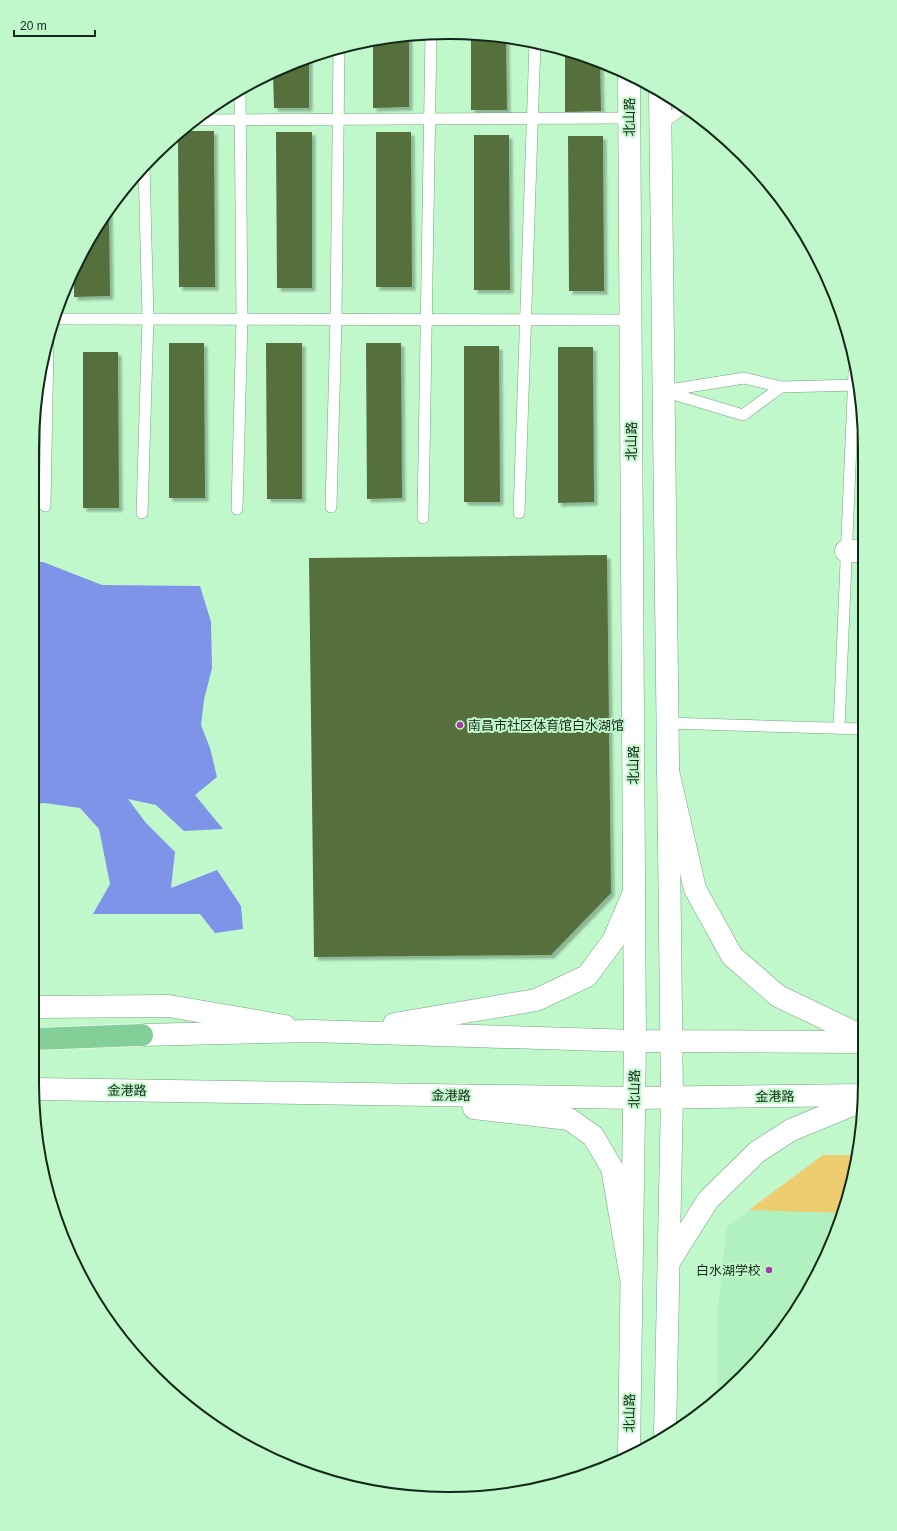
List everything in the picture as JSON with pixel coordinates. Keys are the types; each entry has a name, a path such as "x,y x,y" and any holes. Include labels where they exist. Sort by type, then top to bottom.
{"highway":[{"path":"39,1039 142,1035"}],"street":[{"name":"北山路","path":"629,81 635,1041 629,1450"},
{"path":"660,98 672,1098 665,1430"},
{"path":"668,771 695,890 732,956 778,996 858,1035"},
{"path":"348,1032 536,1000 587,976 613,941 634,892"},
{"path":"39,1007 169,1006 312,1031"},
{"path":"142,1035 312,1031 635,1041 858,1042"},
{"name":"金港路","path":"39,1089 634,1098 858,1095"},
{"path":"362,1094 569,1119 592,1136 612,1168 631,1278"},
{"path":"669,1262 708,1200 757,1152 791,1130 857,1103"}],"lane":[{"path":"423,518 431,40"},
{"path":"519,513 535,49"},
{"path":"331,507 336,319 339,54"},
{"path":"237,509 242,319 240,96"},
{"path":"660,125 679,110"},
{"path":"204,120 630,118"},
{"path":"142,513 148,319 144,175"},
{"path":"60,319 630,320"},
{"path":"45,506 48,366"},
{"path":"663,391 744,378 781,387 852,385"},
{"path":"663,391 743,415 781,387"},
{"path":"839,728 855,551 855,404"},
{"path":"667,723 858,729"}],"shaded area":[{"name":"白水湖学校","path":"823,1155 851,1155 844,1188 836,1214 816,1264 789,1310 773,1332 756,1353 718,1391 717,1316 727,1227"},
{"path":"823,1155 851,1155 844,1188 836,1213 749,1210"}],"water":[{"path":"39,562 43,562 102,585 200,586 211,622 212,668 204,700 201,725 210,748 217,777 195,795 223,829 184,831 156,805 128,799 146,823 175,852 171,888 217,870 241,906 243,929 215,933 200,914 93,914 110,884 99,829 80,808 39,804"}],"building":[{"path":"471,40 506,44 507,110 471,110"},
{"path":"409,41 409,107 373,108 373,46"},
{"path":"565,56 600,68 601,111 565,112"},
{"path":"309,64 309,108 274,108 273,78"},
{"path":"190,131 214,131 215,287 179,287 178,141"},
{"path":"276,132 312,132 312,288 277,288"},
{"path":"376,132 411,132 412,287 376,287"},
{"path":"474,135 509,135 510,290 474,290"},
{"path":"568,136 603,136 604,291 569,291"},
{"path":"109,219 110,296 74,297 74,283 81,267"},
{"path":"169,343 204,343 205,498 169,498"},
{"path":"266,343 302,343 302,499 267,499"},
{"path":"366,343 401,343 402,498 367,499"},
{"path":"464,346 499,346 500,502 464,502"},
{"path":"558,347 593,347 594,502 558,503"},
{"path":"83,352 118,352 119,508 83,508"},
{"name":"南昌市社区体育馆白水湖馆","path":"607,555 611,893 551,955 314,957 309,558"}],"place":[{"name":"南昌市社区体育馆白水湖馆","path":"460,725"},
{"name":"白水湖学校","path":"769,1270"}]}
